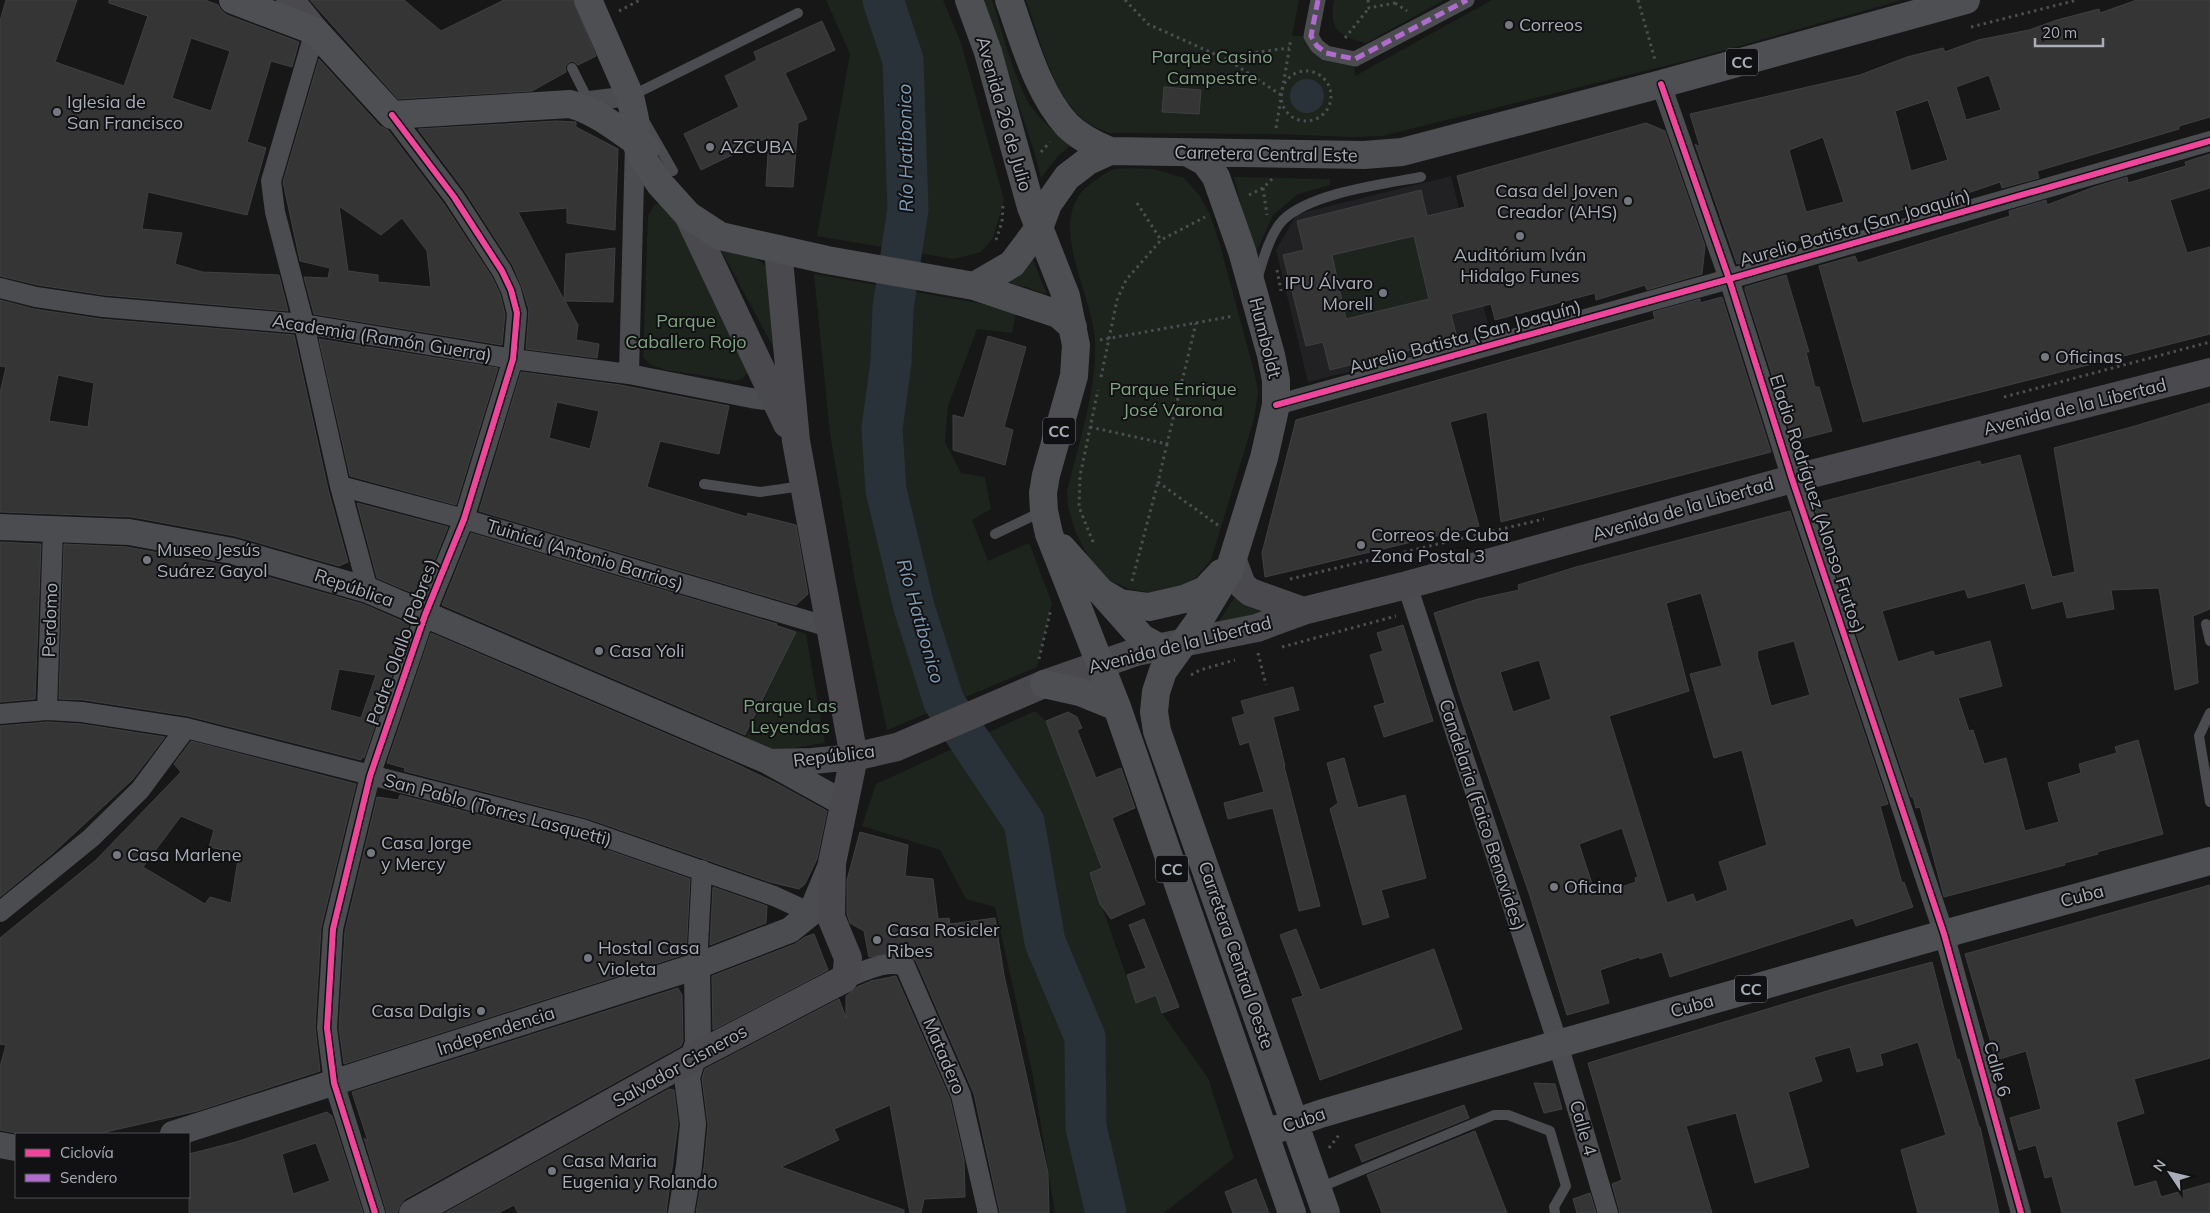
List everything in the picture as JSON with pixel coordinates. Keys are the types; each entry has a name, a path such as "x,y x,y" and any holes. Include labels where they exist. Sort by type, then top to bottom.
{"main road":[{"path":"233,0 315,31"},
{"name":"Padre Olallo (Pobres)","path":"290,0 315,31 392,115"},
{"path":"588,0 630,96 635,119 635,141 645,162 660,184 688,215 720,236 827,260 974,286 1058,314 1074,336"},
{"name":"Avenida 26 de Julio","path":"969,0 988,52 1031,207 1039,228"},
{"path":"1009,0 1041,86 1068,125 1090,143 1110,151"},
{"name":"Carretera Central Este","path":"974,286 1012,264 1039,228 1048,204 1067,177 1088,161 1110,151 1188,153 1275,144 1364,155 1402,152 1661,84 1966,0"},
{"path":"392,115 585,106 654,153 673,170 687,191 706,209 732,227 778,249"},
{"name":"Humboldt","path":"1171,645 1214,598 1233,561 1264,458 1276,405 1276,380 1256,302 1214,215 1216,177 1205,162 1188,153"},
{"path":"688,215 784,402 796,441 854,757"},
{"name":"CC","path":"1039,228 1066,296 1074,336 1074,376 1046,475 1043,493 1046,522 1098,663"},
{"path":"778,249 784,402"},
{"name":"Avenida de la Libertad","path":"898,747 1098,663 1171,645 1257,628 1303,611 1407,586 1792,479 2210,372"},
{"path":"1046,522 1097,589 1142,638 1171,645"},
{"path":"1097,589 1120,603 1149,607 1184,599 1205,590 1233,561"},
{"name":"Avenida de la Libertad","path":"1233,561 1242,585 1250,592 1303,611"},
{"name":"Carretera Central Oeste","path":"1171,645 1156,692 1154,712 1157,731 1322,1201"},
{"name":"Carretera Central Oeste","path":"1098,663 1117,708 1263,1133"},
{"path":"1037,687 1080,692 1117,708"},
{"path":"845,804 856,782 869,767 898,747"},
{"name":"República","path":"854,757 898,747"},
{"name":"Independencia","path":"832,863 854,757"},
{"name":"Cuba","path":"1263,1133 1336,1109 1558,1044 1944,934 2210,861"},
{"path":"832,863 831,917 848,958 844,979"},
{"name":"Salvador Cisneros","path":"413,1213 688,1066 844,979"},
{"path":"1308,1159 1316,1134 1336,1109"},
{"name":"CC","path":"1263,1133 1292,1213"}],"street":[{"path":"1318,0 1311,36 1317,46 1333,56 1355,59 1467,0"},
{"path":"315,31 270,181 275,212 304,324 340,486 368,590"},
{"name":"Eladio Rodríguez (Alonso Frutos)","path":"1661,84 1729,279 1792,479 1944,934"},
{"path":"585,106 630,96"},
{"name":"Padre Olallo (Pobres)","path":"375,1213 334,1083 327,1028 333,929 370,776 425,615 464,518 513,359 517,314 511,290 505,278 454,197 392,115"},
{"path":"629,374 635,141"},
{"name":"Aurelio Batista (San Joaquín)","path":"1276,405 1729,279 2210,141"},
{"name":"Academia (Ramón Guerra)","path":"0,288 36,297 103,307 304,324 513,359 629,374 784,402"},
{"name":"Tuinicú (Antonio Barrios)","path":"340,486 464,518 829,627"},
{"name":"República","path":"0,528 128,532 232,551 368,590 770,762 845,804"},
{"name":"Perdomo","path":"47,710 53,529"},
{"name":"Candelaria (Faico Benavides)","path":"1407,586 1558,1044"},
{"name":"San Pablo (Torres Lasquetti)","path":"0,714 47,710 82,712 186,728 582,829 774,896 811,912"},
{"path":"0,912 91,838 140,790 186,728"},
{"name":"República","path":"770,762 854,757"},
{"name":"Independencia","path":"176,1133 697,966 790,930 811,912 832,863"},
{"path":"681,1213 689,1166 693,1124 688,1066 698,1043 697,966 702,870"},
{"path":"811,912 823,917 835,928"},
{"name":"Calle 6","path":"1944,934 2021,1213"},
{"name":"Matadero","path":"844,979 879,966 897,963 906,966 961,1095 988,1213"},
{"name":"Calle 4","path":"1558,1044 1608,1213"},
{"path":"0,1145 15,1148"}],"lane":[{"path":"673,170 630,96 798,13"},
{"path":"572,68 585,106"},
{"path":"1256,302 1264,253 1282,221 1300,207 1358,190 1422,177"},
{"path":"704,484 760,492 804,485"},
{"path":"995,534 1046,522"},
{"path":"2206,624 2210,640"},
{"path":"2210,714 2199,736 2210,802"},
{"path":"1322,1201 1494,1115 1508,1115 1550,1131 1566,1186 1554,1207 1555,1213"}],"path":[{"path":"1125,0 1148,24 1230,61 1281,95 1282,104 1292,117 1308,121 1317,118 1328,108 1331,94 1326,81 1321,76 1309,71 1293,74 1287,80 1281,95"},
{"path":"1368,0 1369,8 1395,3 1395,0"},
{"path":"1638,0 1661,84"},
{"path":"1094,545 1079,507 1080,476 1117,300 1126,280 1161,240 1214,215 1263,188 1273,178 1281,95 1292,36"},
{"path":"1230,61 1258,52 1289,48"},
{"path":"1263,188 1282,294"},
{"path":"991,247 997,239 1002,222 1004,200"},
{"path":"1137,203 1161,240"},
{"path":"1074,336 1108,338 1196,323 1256,302"},
{"path":"1130,589 1196,323"},
{"path":"1997,398 2210,342"},
{"path":"1090,427 1167,444"},
{"path":"1158,482 1221,528 1224,518"},
{"path":"1283,580 1550,518"},
{"path":"1258,653 1266,685"}],"shaded area":[{"path":"1307,79 1319,84 1324,96 1319,108 1307,113 1295,108 1290,96 1295,84"},
{"name":"IPU Álvaro Morell","path":"1451,176 1491,336 1308,382 1276,250 1297,214"}],"green space":[{"path":"826,0 943,0 961,43 1004,200 993,238 981,252 954,259 817,236 850,54"},
{"path":"984,0 992,0 1013,68 1030,105 1044,122 1070,146 1058,156 1041,178 1034,151"},
{"name":"Parque Casino Campestre","path":"1026,0 1299,0 1292,36 1311,36 1317,46 1354,59 1355,76 1492,0 1902,0 1697,58 1382,136 1353,137 1275,134 1109,133 1091,125 1078,115 1067,101 1058,86 1043,51"},
{"path":"1334,0 1444,0 1366,43 1348,38 1338,30 1333,18"},
{"name":"Parque Enrique José Varona","path":"1122,169 1154,169 1184,178 1199,195 1210,214 1220,245 1258,392 1254,419 1211,560 1191,583 1160,594 1130,589 1108,580 1092,564 1075,531 1068,507 1067,492 1086,417 1095,360 1092,323 1074,257 1071,215 1078,197 1093,182 1107,172"},
{"path":"1234,177 1330,179 1330,185 1298,194 1273,215 1254,257"},
{"name":"Parque Caballero Rojo","path":"662,202 672,206 750,369 743,378 736,381 666,370 651,365 643,357 648,216 654,205"},
{"path":"1414,236 1429,299 1346,319 1332,255"},
{"path":"719,246 752,255 768,268 779,358"},
{"path":"1032,257 1047,295 1027,287 1006,283"},
{"path":"814,274 978,303 1016,313 1012,333 977,329 948,406 945,442 961,473 985,477 991,509 972,520 988,561 1029,543 1052,603 1037,667 887,730 855,581 830,433"},
{"path":"1236,595 1248,605 1265,612 1218,623"},
{"name":"Parque Las Leyendas","path":"797,631 806,634 825,743 767,752 744,741"},
{"path":"1035,711 1046,721 1102,868 1090,873 1136,1003 1156,995 1162,1013 1208,1078 1234,1158 1164,1213 1055,1213 1033,1076 995,907 966,899 940,850 862,826 876,784"}],"building":[{"path":"6,0 77,0 55,62 124,86 148,16 109,3 109,0 205,0 218,5 227,15 299,42 292,67 271,61 247,142 266,148 247,215 148,192 142,229 182,233 175,264 202,272 279,275 288,311 104,295 38,285 0,276 0,21","holes":["191,38 230,51 211,111 172,98"]},
{"path":"310,0 404,0 441,31 504,0 573,0 596,56 578,65 573,61 569,62 565,67 566,72 532,91 398,99"},
{"path":"2137,0 2210,0 2210,117 2179,126 2179,129 2037,171 2039,178 2002,188 2000,182 1959,196 1958,193 1776,247 1777,253 1737,264 1695,144 1700,147 1690,114 1860,75 1907,57 1943,48 1945,52 1978,40 2029,30 2057,20 2099,9 2100,13","holes":["1989,75 2001,110 1966,120 1956,87","1928,100 1948,160 1911,171 1895,111","1823,137 1844,202 1806,212 1789,150"]},
{"path":"822,21 835,50 785,73 807,119 798,123 793,187 766,186 769,137 701,170 684,134 739,107 725,76 757,60 754,52"},
{"path":"319,59 380,126 388,130 444,204 492,277 500,294 505,314 502,345 314,314 304,277 328,278 330,268 300,261 283,182","holes":["339,206 381,235 402,218 427,251 431,287 378,282 378,275 348,271"]},
{"path":"1164,87 1201,90 1199,114 1162,112"},
{"path":"556,121 576,122 576,127 618,149 615,230 567,223 567,208 518,212 564,300 566,254 615,248 613,302 565,301 578,325 576,340 599,344 597,358 526,349 529,310 513,266 464,190 418,129"},
{"path":"1646,123 1665,131 1705,246 1702,274 1647,290 1645,285 1596,300 1595,293 1495,320 1491,304 1451,314 1457,338 1330,370 1323,342 1306,346 1283,255 1304,250 1297,221 1421,190 1427,216 1465,207 1457,176","holes":["1414,236 1429,299 1346,319 1332,255"]},
{"path":"2210,154 2210,188 2170,200 2187,253 2210,247 2210,334 1863,422 1819,266 1855,256 1858,263 2010,216 2009,211 2046,200 2047,205 2127,177 2128,183 2186,166 2185,162"},
{"path":"1786,275 1809,352 1806,352 1815,387 1819,387 1832,431 1793,441 1745,290 1745,287"},
{"path":"1722,297 1771,452 1501,522 1487,412 1450,422 1479,526 1265,577 1262,553 1296,420 1655,319 1653,312 1700,299 1700,303"},
{"path":"0,300 34,309 101,319 294,335 328,489 348,562 339,566 235,536 132,517 0,512 0,393 6,367 0,366","holes":["58,375 94,383 88,427 49,421"]},
{"path":"988,336 1026,347 1004,427 1013,430 1005,465 953,450 953,415 964,418"},
{"path":"319,339 498,368 456,505 350,476"},
{"path":"521,372 620,385 729,406 719,454 660,441 647,487 747,517 748,513 796,525 808,594 796,605 479,511","holes":["557,402 599,411 590,449 549,438"]},
{"path":"2210,403 2210,609 2193,616 2198,683 2175,690 2159,588 2111,590 2114,609 2067,618 2063,601 2032,609 2025,583 1968,598 1965,589 1882,611 1898,662 1933,651 1935,656 1990,641 2002,686 1958,698 1969,731 1973,730 1984,764 2006,758 2025,831 2059,822 2048,783 2081,773 2079,764 2117,753 2115,747 2138,740 2163,834 2097,852 2098,854 2064,863 2065,865 1944,897 1920,807 1916,808 1913,797 1911,797 1813,504 1980,461 1981,465 2020,455 2052,577 2075,572 2054,448"},
{"path":"357,503 448,527 420,596 377,578"},
{"path":"1790,511 1888,804 1880,806 1902,883 1904,882 1913,907 1856,926 1853,918 1670,977 1662,952 1640,959 1639,957 1600,970 1609,1003 1567,1015 1529,893 1461,699 1434,613 1478,599 1519,590 1518,585 1576,567","holes":["1701,593 1722,666 1690,674 1714,758 1742,750 1767,845 1719,862 1728,890 1696,902 1693,894 1667,903 1609,716 1689,691 1666,603","1794,641 1810,695 1771,706 1757,651","1539,660 1551,699 1513,712 1500,672","1622,828 1638,877 1635,878 1636,882 1596,896 1579,844"]},
{"path":"471,533 777,624 775,625 796,632 745,735 442,605"},
{"path":"0,542 41,544 35,699 0,702"},
{"path":"64,544 127,547 229,566 363,604 409,624 364,758 362,757 361,760 188,716 84,700 59,699","holes":["339,669 376,675 361,718 330,710"]},
{"path":"1403,625 1433,721 1384,737 1374,706 1385,703 1370,655 1383,651 1377,633"},
{"path":"431,633 732,762 776,783 827,811 817,859 805,884 799,889 770,882 586,818 404,771 405,768 387,763"},
{"path":"1293,687 1299,710 1273,717 1320,906 1299,911 1273,808 1228,819 1224,803 1264,792 1249,742 1240,745 1232,718 1245,714 1241,701"},
{"path":"1068,712 1077,717 1082,728 1077,730 1096,778 1121,768 1135,808 1112,818 1145,904 1111,919 1100,904 1090,873 1102,868 1046,721"},
{"path":"47,722 81,724 165,737 133,779 52,854 0,897 0,726"},
{"path":"191,741 356,784 321,928 315,1027 320,1071 197,1111 101,1133 16,1133 0,1130 0,1067 6,1045 0,1044 0,938 96,860 181,772 174,764","holes":["181,816 214,830 209,847 239,853 231,903 210,897 205,904 143,867"]},
{"path":"1344,758 1358,808 1405,795 1426,878 1381,890 1389,917 1363,925 1330,809 1338,803 1327,763"},
{"path":"400,795 579,840 690,879 686,954 344,1064 339,1028 345,931 377,797 398,800"},
{"path":"860,832 908,845 905,876 933,879 938,919 949,918 950,924 995,918 1004,975 1048,1173 1049,1213 1000,1213 974,1094 916,961 908,955 898,952 869,957 864,931 850,923 847,914 847,880"},
{"path":"2210,885 2210,1058 2134,1079 2144,1113 2116,1122 2134,1187 2156,1181 2161,1197 2210,1183 2210,1213 2062,1213 2052,1176 2045,1178 2036,1145 2019,1150 2010,1118 2041,1109 2026,1051 1996,1060 1965,954"},
{"path":"713,887 767,906 766,923 710,945"},
{"path":"1144,919 1179,1007 1162,1013 1156,995 1136,1003 1127,975 1146,968 1129,925"},
{"path":"1296,929 1320,990 1434,949 1462,1029 1320,1080 1292,999 1303,996 1280,935"},
{"path":"814,934 828,970 713,1030 712,976 795,944 805,937"},
{"path":"1932,962 1957,1060 1959,1059 1980,1127 1999,1213 1918,1213 1901,1150 1946,1135 1918,1042 1880,1054 1883,1065 1857,1072 1850,1047 1814,1057 1822,1081 1788,1092 1809,1167 1755,1183 1736,1113 1686,1126 1712,1213 1620,1213 1612,1184 1622,1180 1588,1063 1847,985"},
{"path":"896,976 950,1099 964,1160 965,1197 924,1199 921,1213 910,1213 890,1105 834,1129 839,1140 781,1167 904,1210 904,1213 696,1213 704,1167 708,1125 702,1078 705,1069 839,999 846,1018 846,996 857,987 871,981"},
{"path":"678,988 682,995 683,1041 681,1046 405,1199 397,1213 387,1213 364,1138 368,1141 352,1092"},
{"path":"1534,1083 1555,1084 1562,1109 1544,1113"},
{"path":"669,1089 674,1090 678,1124 666,1213 518,1213 514,1205 498,1213 445,1213"},
{"path":"1464,1105 1469,1118 1362,1162 1355,1145"},
{"path":"327,1112 332,1116 363,1213 189,1213 190,1154 236,1142","holes":["316,1143 330,1181 293,1194 282,1154"]},
{"path":"1475,1131 1507,1213 1382,1213 1367,1175"},
{"path":"1256,1179 1269,1213 1233,1213 1225,1192"},
{"path":"1590,1193 1596,1213 1577,1213 1573,1199"}],"waterway":[{"name":"Río Hatibonico","path":"883,0 903,60 908,209 893,308 891,362 882,429 886,490 914,607 944,702 1024,822 1045,942 1085,1037 1086,1127 1106,1213"}],"marked path":[{"path":"1318,0 1311,36 1317,46 1326,53 1355,59 1467,0"}],"cycle path":[{"path":"1661,84 1729,279 1792,479 1944,934 2021,1213"},
{"path":"375,1213 334,1083 327,1028 333,929 370,776 425,615 464,519 513,359 517,313 511,290 502,271 454,197 392,115"},
{"path":"1276,405 1729,279 2210,141"}],"place":[{"name":"Correos","path":"1509,25"},
{"name":"Iglesia de San Francisco","path":"57,112"},
{"name":"AZCUBA","path":"710,147"},
{"name":"Casa del Joven Creador (AHS)","path":"1628,201"},
{"name":"Auditórium Iván Hidalgo Funes","path":"1520,236"},
{"name":"IPU Álvaro Morell","path":"1383,293"},
{"name":"Oficinas","path":"2045,357"},
{"name":"Correos de Cuba Zona Postal 3","path":"1361,545"},
{"name":"Museo Jesús Suárez Gayol","path":"147,560"},
{"name":"Casa Yoli","path":"599,651"},
{"name":"Casa Jorge y Mercy","path":"371,853"},
{"name":"Casa Marlene","path":"117,855"},
{"name":"Oficina","path":"1554,887"},
{"name":"Casa Rosicler Ribes","path":"877,940"},
{"name":"Hostal Casa Violeta","path":"588,958"},
{"name":"Casa Dalgis","path":"481,1011"},
{"name":"Casa Maria Eugenia y Rolando","path":"552,1171"}]}
